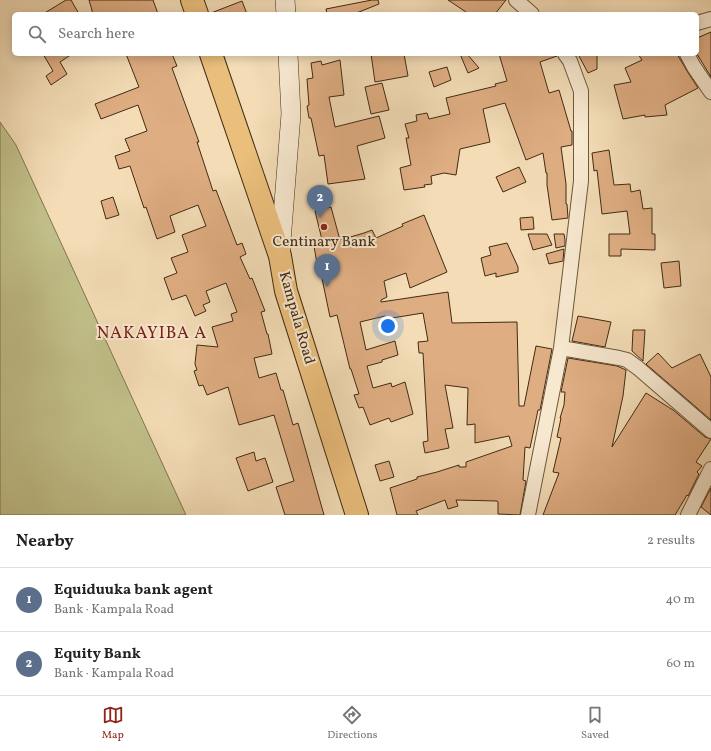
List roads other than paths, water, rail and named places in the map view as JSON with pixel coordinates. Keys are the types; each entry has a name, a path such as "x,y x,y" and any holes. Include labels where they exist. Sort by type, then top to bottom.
{"main road":[{"path":"192,0 196,12"},
{"path":"285,0 286,12"},
{"name":"Kampala Road","path":"212,56 280,256 286,291 357,515"},
{"path":"280,256 291,114 288,56"}],"street":[{"path":"516,0 530,12"},
{"path":"699,22 711,19"},
{"path":"528,515 562,348 581,181 581,91 570,61 566,56"},
{"path":"688,56 711,92"},
{"path":"562,348 627,360 711,431"},
{"path":"688,515 711,470"}],"place":[{"name":"Equity Bank","path":"320,218"},
{"name":"Centinary Bank","path":"324,227"},
{"name":"Equiduuka bank agent","path":"327,287"}],"district":[{"name":"NAKAYIBA A","path":"152,333"}]}
